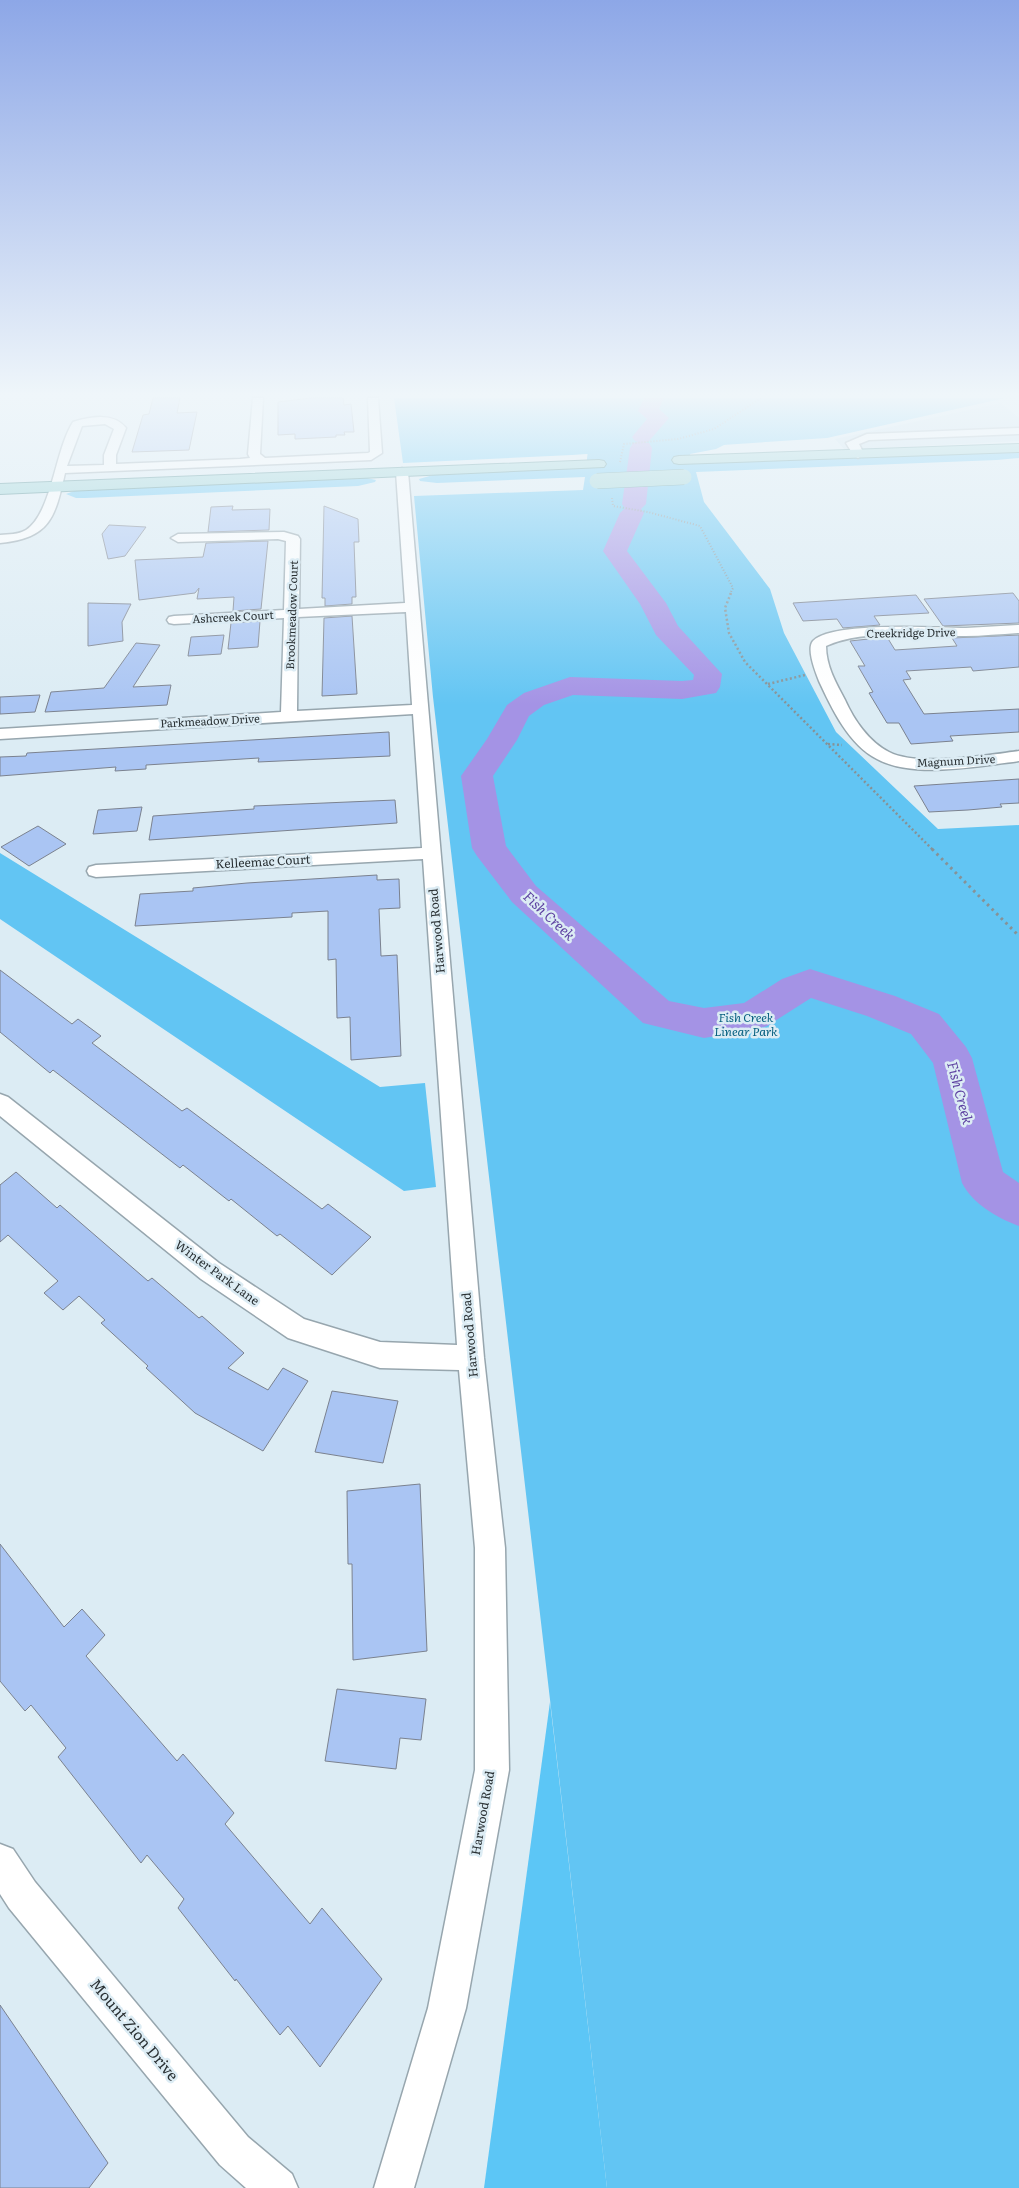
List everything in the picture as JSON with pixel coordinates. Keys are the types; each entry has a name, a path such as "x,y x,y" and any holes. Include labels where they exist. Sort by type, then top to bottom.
{"main road":[{"path":"30,504 70,502"}],"street":[{"path":"0,539 30,533 39,527 51,500"},
{"name":"Harwood Road","path":"394,2188 447,2008 492,1770 490,1548 471,1358 411,607 406,500"},
{"name":"Brookmeadow Court","path":"178,538 279,535 293,539 289,717"},
{"name":"Ashcreek Court","path":"174,620 411,607"},
{"name":"Creekridge Drive","path":"818,656 819,644 827,638 843,634 1019,629"},
{"name":"Magnum Drive","path":"818,656 843,714 868,743 882,755 896,761 927,764 1019,756"},
{"name":"Parkmeadow Drive","path":"0,734 420,709"},
{"name":"Kelleemac Court","path":"96,871 431,853"},
{"name":"Winter Park Lane","path":"0,1103 210,1271 297,1329 380,1355 471,1358"},
{"name":"Mount Zion Drive","path":"0,1862 22,1895 234,2151 278,2188"}],"path":[{"path":"613,500 614,506 648,512 700,526 733,588 725,608 729,633 745,662 1019,936"}],"green space":[{"name":"Fish Creek Linear Park","path":"414,500 703,500 770,589 784,633 836,732 938,829 1019,825 1019,2188 607,2188 433,697"},
{"path":"0,853 380,1087 425,1083 436,1187 404,1191 0,919"}],"shaded area":[{"path":"550,1702 607,2188 484,2188"}],"building":[{"path":"233,506 232,510 270,509 269,530 208,532 211,507"},
{"path":"324,506 358,519 359,542 354,542 356,597 352,597 352,604 325,606 325,598 322,598"},
{"path":"109,525 146,527 125,556 108,559 102,534"},
{"path":"268,541 261,609 233,611 234,597 197,599 199,588 195,593 139,600 135,560 203,557 206,543"},
{"path":"1013,593 1019,601 1019,623 943,626 924,599"},
{"path":"916,595 929,613 874,616 880,625 843,628 837,619 803,621 793,603"},
{"path":"88,603 131,604 122,622 123,641 88,646"},
{"path":"352,616 357,694 322,696 324,618"},
{"path":"260,621 258,647 228,649 231,623"},
{"path":"224,635 221,654 188,656 191,637"},
{"path":"1019,635 1019,667 973,671 971,667 906,671 911,679 903,680 924,714 1019,709 1019,732 950,736 953,741 911,744 899,723 887,723 869,693 873,692 858,666 865,666 850,641 887,637 895,650 957,646 952,638"},
{"path":"136,643 160,645 133,687 171,685 167,705 45,712 51,692 104,688"},
{"path":"40,695 35,712 0,714 0,697"},
{"path":"389,732 390,756 258,762 259,758 146,765 146,769 115,771 116,767 0,776 0,757 26,756 27,753"},
{"path":"1019,779 1019,803 1000,804 1002,807 968,810 929,812 914,786"},
{"path":"395,800 397,823 149,840 153,816 254,809 254,806"},
{"path":"142,807 137,831 93,834 98,810"},
{"path":"38,826 66,844 29,866 1,847"},
{"path":"377,875 377,880 399,879 400,908 379,909 381,956 397,955 401,1056 351,1060 350,1017 337,1018 336,959 328,960 328,911 292,913 292,917 135,926 140,894 193,891 193,888 247,883"},
{"path":"0,970 72,1024 78,1019 101,1036 92,1043 182,1111 187,1108 322,1209 328,1204 371,1237 332,1275 280,1234 277,1236 231,1199 229,1201 183,1165 180,1168 53,1070 50,1073 0,1032"},
{"path":"16,1172 57,1208 60,1205 148,1281 152,1278 199,1318 202,1316 244,1353 228,1368 268,1390 283,1368 308,1381 263,1451 195,1413 101,1323 105,1320 79,1296 63,1310 44,1293 58,1281 8,1235 0,1242 0,1185"},
{"path":"332,1391 398,1401 383,1463 315,1452"},
{"path":"420,1484 427,1651 353,1660 352,1564 348,1564 347,1491"},
{"path":"0,1544 64,1627 82,1609 105,1635 86,1656 177,1761 183,1754 234,1813 225,1824 310,1924 322,1908 382,1979 320,2067 288,2026 280,2035 236,1979 235,1981 178,1908 184,1899 147,1855 141,1863 58,1757 66,1748 31,1705 25,1711 0,1681"},
{"path":"337,1689 426,1699 421,1740 400,1738 396,1769 325,1761"},
{"path":"0,2005 108,2163 89,2188 0,2188"}],"waterway":[{"name":"Fish Creek","path":"632,513 615,551 653,603 666,629 708,674 706,687 682,690 570,686 534,699 517,711 502,740 477,776 489,848 524,894 657,1013 704,1023 753,1016 795,989 810,983 881,1006 925,1024 952,1058 984,1183 1019,1207"}]}
